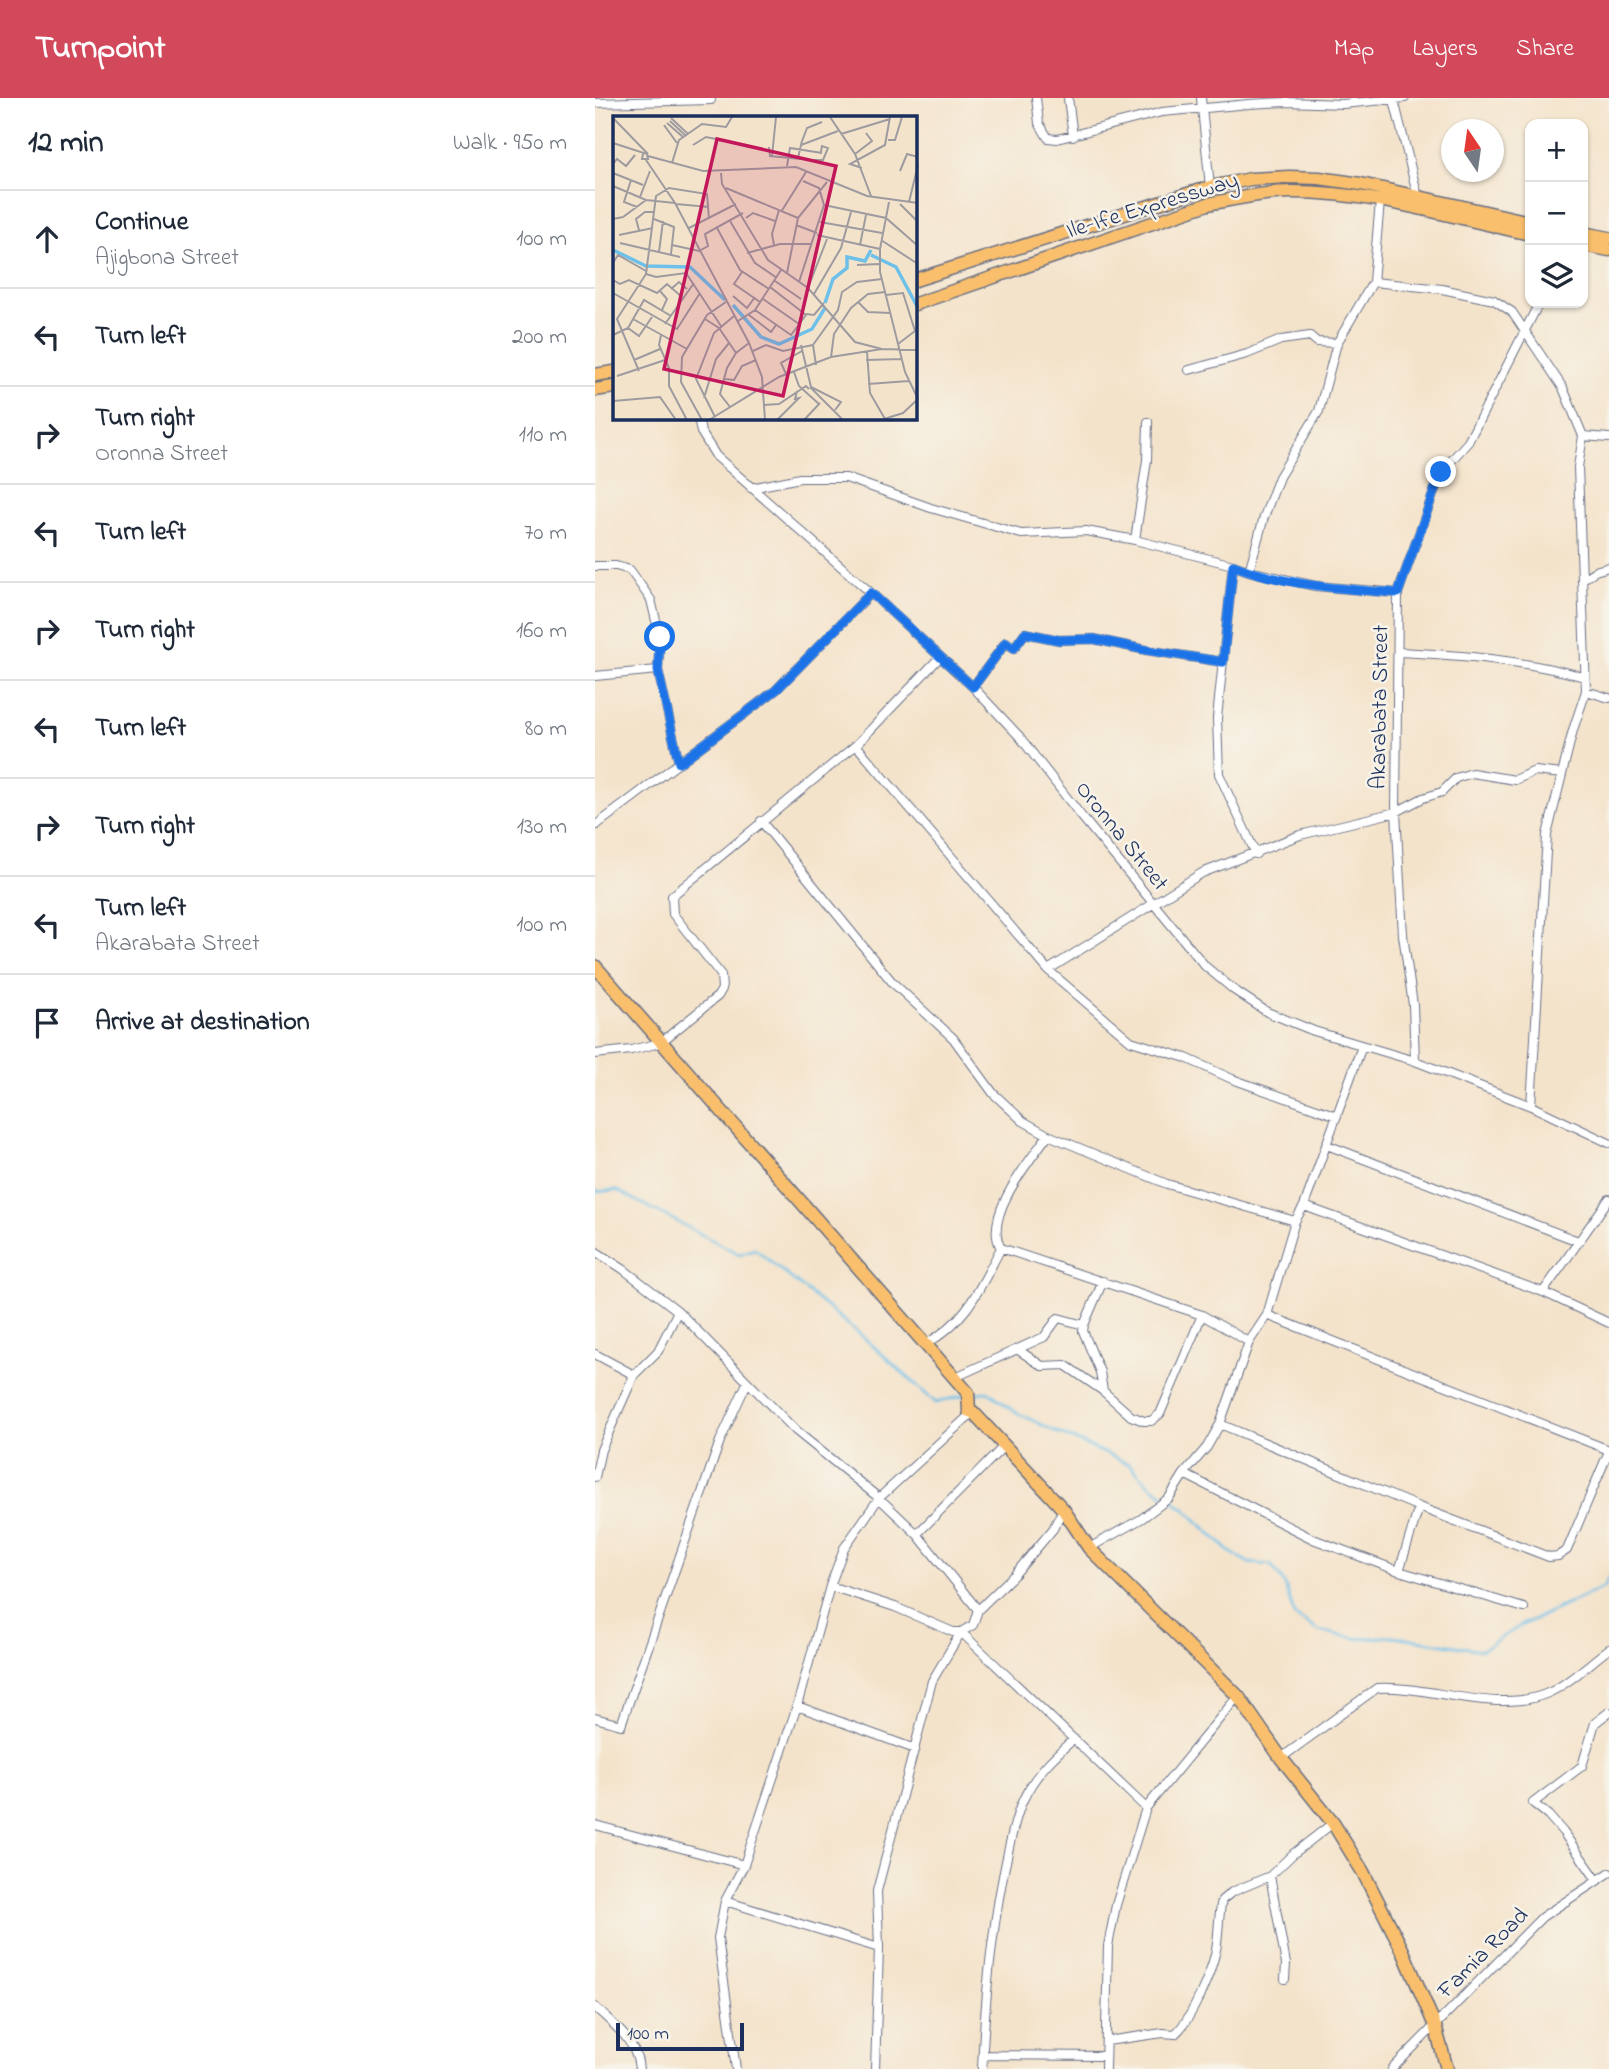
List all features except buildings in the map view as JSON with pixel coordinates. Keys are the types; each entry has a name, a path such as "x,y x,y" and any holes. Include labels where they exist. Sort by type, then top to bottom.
{"main road":[{"name":"Ile-Ife Expressway","path":"917,279 1210,187 1251,179 1289,177 1361,184 1525,221"},
{"name":"Ile-Ife Expressway","path":"917,303 1207,204 1256,194 1291,192 1363,197 1525,233"},
{"path":"1588,234 1609,238"},
{"path":"1588,246 1609,250"},
{"path":"595,375 613,372"},
{"path":"595,390 613,387"},
{"path":"595,966 968,1392 971,1411 1062,1508 1089,1548 1238,1696 1281,1758 1333,1823 1363,1872 1390,1924 1435,2026 1447,2069"}],"street":[{"path":"1036,98 1039,123 1048,138 1073,136 1162,112 1286,100 1343,104 1405,98"},
{"path":"1068,98 1073,136"},
{"path":"1201,98 1210,187"},
{"path":"595,103 711,100"},
{"path":"1394,100 1418,197"},
{"path":"1249,571 1264,517 1279,478 1319,411 1337,343 1373,282 1380,201"},
{"path":"1373,282 1442,289 1495,300 1512,312 1563,387 1583,436 1578,467 1585,691 1547,835 1531,1106"},
{"name":"Akarabata Street","path":"1415,1061 1413,1005 1403,935 1396,811 1398,593 1441,472 1468,442 1537,308"},
{"path":"1189,370 1247,354 1281,340 1310,337 1317,342 1337,343"},
{"name":"Oronna Street","path":"698,420 701,432 716,456 973,687 1019,736 1205,966 1234,990 1267,1012 1314,1031 1415,1061 1531,1106 1609,1143"},
{"path":"1135,540 1147,460 1148,422"},
{"path":"1583,436 1609,438"},
{"path":"751,488 800,478 846,478 931,508 1021,534 1086,531 1135,540 1315,586 1398,593"},
{"path":"1233,565 1217,718 1219,774 1256,854"},
{"path":"595,566 616,566 630,570 651,600 660,637 658,670 679,763"},
{"path":"1583,579 1595,571 1609,567"},
{"path":"595,826 776,690 871,593"},
{"path":"973,687 1006,642 1014,648 1025,633 1059,640 1094,639 1223,662"},
{"path":"1399,652 1550,667 1584,677"},
{"path":"595,1054 660,1043 718,996 722,989 721,975 673,914 672,896 856,744 940,657"},
{"path":"595,676 658,670"},
{"path":"1585,691 1609,698"},
{"path":"856,744 1048,970 1131,1041 1186,1058 1232,1079 1337,1116"},
{"path":"1048,970 1152,902 1202,873 1300,835 1396,811 1442,792 1455,778 1472,773 1515,780 1535,771 1562,774"},
{"path":"761,821 893,983 953,1038 993,1093 1023,1121 1048,1135 1167,1184 1295,1222"},
{"path":"1089,1548 1169,1498 1184,1474 1207,1447 1220,1424 1249,1342 1267,1315 1295,1222 1304,1206 1362,1046"},
{"path":"1048,1135 1010,1189 995,1230 996,1240 1001,1248 1202,1315 1249,1342"},
{"path":"1327,1145 1578,1241"},
{"path":"1543,1292 1609,1199"},
{"path":"1304,1206 1543,1292 1609,1323"},
{"path":"926,1344 942,1335 968,1309 1001,1248"},
{"path":"595,1251 678,1311 796,1431 879,1498 916,1534 978,1610"},
{"path":"1103,1281 1083,1331 1100,1372 1103,1391"},
{"path":"595,1477 598,1449 634,1375 658,1351 678,1311"},
{"path":"1017,1349 1042,1366 1065,1365 1103,1391 1132,1416 1151,1421 1160,1414 1202,1315"},
{"path":"1220,1424 1419,1507 1549,1557 1559,1556 1567,1550 1609,1450 1267,1315"},
{"path":"958,1381 960,1376 1044,1337 1058,1318 1084,1325"},
{"path":"595,1354 634,1375"},
{"path":"595,1718 621,1725 720,1441 747,1383"},
{"path":"736,2069 718,1938 725,1901 744,1865 797,1706 830,1586 844,1548 879,1498 971,1411"},
{"path":"916,1534 1005,1446"},
{"path":"1184,1474 1313,1539 1399,1571 1524,1608"},
{"path":"1399,1571 1419,1507"},
{"path":"875,2069 879,1948 877,1891 932,1681 961,1632 973,1625 978,1610 1015,1574 1053,1529 1062,1508"},
{"path":"830,1586 895,1607 953,1632 961,1632 1146,1808"},
{"path":"1281,1758 1377,1688 1496,1700 1525,1700 1550,1693 1609,1649"},
{"path":"1105,2069 1108,1946 1116,1905 1146,1808 1238,1696"},
{"path":"797,1706 915,1749"},
{"path":"1597,1880 1563,1832 1533,1803 1582,1766 1595,1723 1609,1712"},
{"path":"982,2069 996,1916 1011,1841 1023,1801 1043,1766 1074,1739"},
{"path":"1107,2041 1163,2033 1175,2034 1182,2028 1200,1994 1216,1951 1222,1900 1232,1892 1270,1876 1333,1823"},
{"path":"595,1825 744,1865"},
{"name":"Famia Road","path":"1392,2069 1542,1917 1609,1873"},
{"path":"1270,1876 1286,1964 1285,1979"},
{"path":"725,1901 879,1948"},
{"path":"595,2007 635,2049 639,2069"},
{"path":"983,2055 1105,2056"}],"waterway":[{"path":"595,1192 616,1190 739,1254 755,1249 861,1335 936,1403 964,1395"},
{"path":"974,1394 988,1391 1012,1410 1129,1464 1149,1484 1186,1510 1230,1552 1249,1563 1271,1565 1284,1583 1295,1616 1319,1631 1360,1639 1393,1636 1481,1650 1522,1625 1604,1587 1609,1576"}],"route":[{"path":"660,637 658,670 679,763 776,690 871,593 973,687 1006,642 1014,648 1025,633 1059,640 1094,639 1223,662 1233,565 1315,586 1398,593 1441,472"}]}
